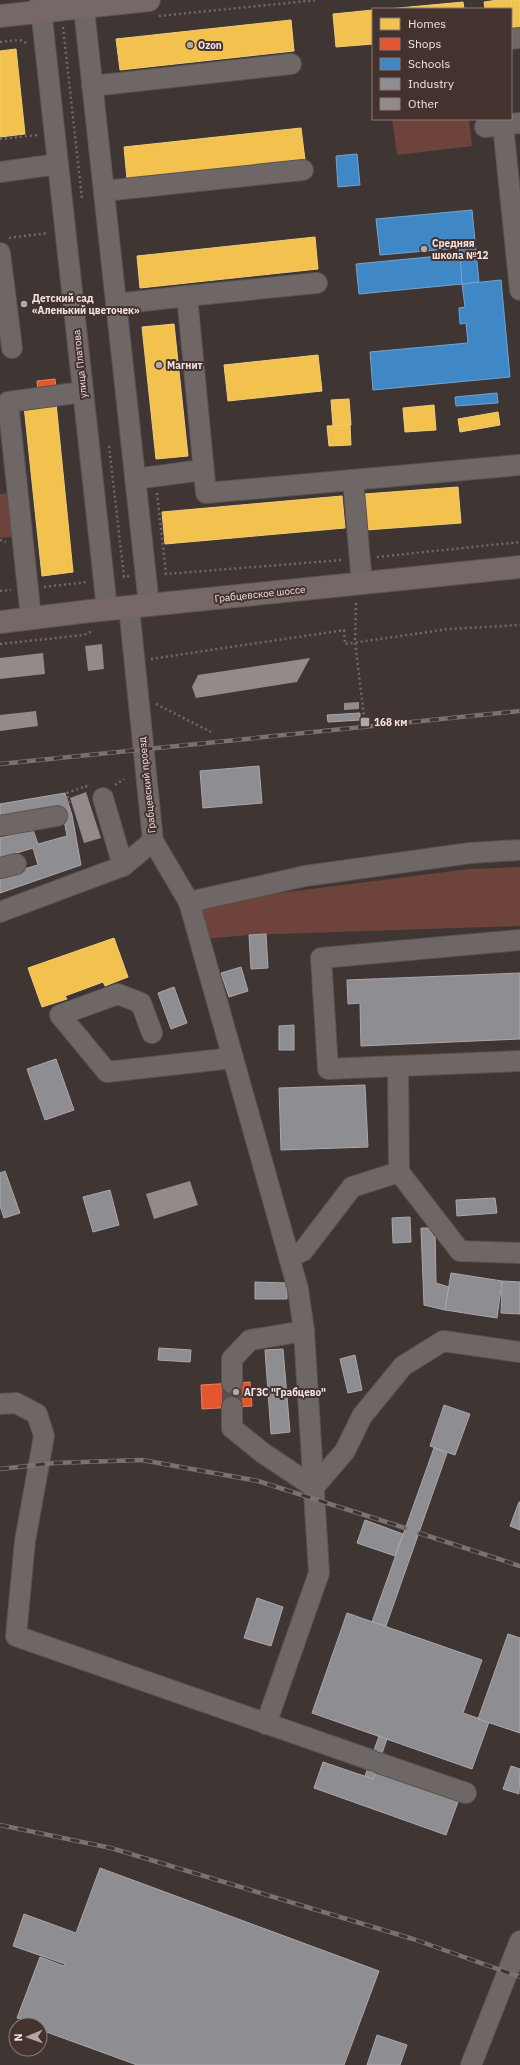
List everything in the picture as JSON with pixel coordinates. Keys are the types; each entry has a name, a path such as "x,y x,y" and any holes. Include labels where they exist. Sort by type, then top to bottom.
{"main road":[{"path":"0,16 47,7 83,4 154,8"},
{"name":"Грабцевское шоссе","path":"0,622 31,618 97,620 139,606 520,567"}],"street":[{"path":"83,4 146,574 139,606"},
{"name":"улица Платова","path":"47,7 50,165 83,392 92,578 97,620"},
{"path":"92,86 291,64"},
{"path":"503,125 520,290"},
{"path":"0,172 50,165"},
{"path":"104,191 303,170"},
{"path":"3,246 12,348"},
{"path":"116,304 317,283"},
{"path":"187,296 206,493 520,465"},
{"path":"31,618 28,588 8,488 4,403 83,392"},
{"path":"135,478 204,470"},
{"path":"353,480 358,584"},
{"name":"Грабцевский проезд","path":"0,912 123,866 153,841 139,606"},
{"path":"103,798 123,866"},
{"path":"0,826 58,816"},
{"path":"153,841 189,902 298,1288 304,1331 319,1572 266,1724"},
{"path":"189,902 304,876 470,853 520,850"},
{"path":"520,940 321,958 328,1069 520,1061"},
{"path":"152,1033 141,1003 118,994 60,1015 107,1072 233,1058"},
{"path":"398,1066 399,1172 460,1251 520,1253"},
{"path":"289,1256 303,1250 352,1187 399,1172"},
{"path":"232,1383 232,1359 250,1340 304,1331"},
{"path":"314,1487 345,1451 362,1416 403,1366 443,1341 520,1352"},
{"path":"0,1404 16,1403 37,1414 44,1436 8,1635 466,1793"},
{"path":"232,1407 232,1428 263,1453 314,1487"},
{"path":"471,2065 520,1941"}],"path":[{"path":"154,8 318,0"},
{"path":"47,7 82,203"},
{"path":"0,42 20,40 28,44 29,52"},
{"path":"37,127 38,134 50,165"},
{"path":"0,138 38,134"},
{"path":"48,225 49,240"},
{"path":"3,246 48,233"},
{"path":"109,445 124,577"},
{"path":"0,591 92,578 166,574"},
{"path":"0,644 84,635 97,620 92,578"},
{"path":"358,584 355,642 364,716"},
{"path":"144,660 344,630 345,644 449,629 520,625"},
{"path":"152,702 211,732"}],"shaded area":[{"path":"392,120 469,120 472,146 397,155"},
{"path":"10,493 16,536 0,538 0,494"},
{"path":"520,867 520,926 249,935 205,939 201,907 249,897 469,869"}],"building: Homes":[{"path":"511,0 512,8 485,8 484,2"},
{"path":"511,0 520,0 520,29 514,30"},
{"path":"463,2 464,8 399,8"},
{"path":"372,10 372,44 336,47 333,14"},
{"path":"512,10 514,30 512,30"},
{"path":"291,20 294,51 120,70 116,39"},
{"path":"16,49 25,134 0,137 0,51"},
{"path":"301,128 305,160 127,179 124,147"},
{"path":"315,237 318,269 140,288 137,256"},
{"path":"174,324 188,456 156,459 142,327"},
{"path":"318,355 322,391 228,401 224,365"},
{"path":"349,399 351,425 333,426 331,400"},
{"path":"56,403 73,572 42,576 24,406"},
{"path":"434,405 436,430 405,432 403,408"},
{"path":"498,412 500,425 460,432 458,419"},
{"path":"350,425 351,445 329,446 327,426"},
{"path":"458,487 461,523 366,530 364,494"},
{"path":"342,496 345,528 165,544 162,512"},
{"path":"114,938 128,977 105,986 103,982 65,996 67,999 42,1007 28,968"}],"building: Shops":[{"path":"55,379 56,389 38,391 37,381"},
{"path":"250,1382 252,1406 202,1409 201,1385"}],"building: Schools":[{"path":"357,154 360,185 338,187 336,156"},
{"path":"472,210 479,282 462,284 459,248 380,255 376,219"},
{"path":"460,254 462,284 359,294 356,264"},
{"path":"501,280 510,377 373,390 370,352 468,343 466,323 460,324 459,308 465,307 462,284"},
{"path":"497,393 498,403 456,406 455,397"}],"building: Industry":[{"path":"360,713 360,720 328,722 327,715"},
{"path":"259,766 262,803 203,808 200,771"},
{"path":"65,793 72,815 81,865 0,893 0,876 38,865 33,848 0,858 0,838 33,830 38,844 67,836 62,809 0,821 0,804"},
{"path":"266,934 268,968 251,969 249,935"},
{"path":"241,967 248,991 229,997 221,973"},
{"path":"520,973 520,1039 361,1046 360,1003 348,1004 347,980"},
{"path":"174,987 187,1023 171,1029 158,993"},
{"path":"294,1025 294,1050 279,1050 279,1026"},
{"path":"56,1059 74,1110 45,1120 27,1069"},
{"path":"365,1085 368,1147 281,1150 279,1088"},
{"path":"5,1171 20,1213 4,1218 0,1206 0,1173"},
{"path":"110,1190 119,1225 93,1232 83,1197"},
{"path":"495,1198 497,1213 457,1216 456,1200"},
{"path":"410,1217 411,1242 393,1243 392,1218"},
{"path":"421,1228 435,1228 436,1283 449,1287 445,1310 424,1305"},
{"path":"451,1273 502,1281 497,1318 445,1310"},
{"path":"502,1281 520,1282 520,1314 501,1313"},
{"path":"255,1282 287,1283 287,1299 255,1299"},
{"path":"159,1348 191,1350 190,1362 158,1360"},
{"path":"283,1349 290,1432 271,1434 265,1350"},
{"path":"355,1355 362,1390 348,1393 340,1359"},
{"path":"444,1405 470,1414 455,1455 430,1446"},
{"path":"434,1448 447,1453 386,1626 372,1622"},
{"path":"520,1502 520,1530 510,1526"},
{"path":"365,1520 403,1534 395,1556 357,1543"},
{"path":"257,1598 283,1607 271,1646 244,1638"},
{"path":"347,1613 482,1660 463,1713 489,1722 472,1769 312,1713"},
{"path":"508,1634 520,1638 520,1733 478,1719"},
{"path":"379,1736 387,1739 373,1779 365,1776"},
{"path":"323,1762 373,1779 376,1770 459,1799 446,1835 314,1788"},
{"path":"511,1766 520,1769 519,1794 503,1789"},
{"path":"100,1868 379,1971 344,2065 137,2065 48,2033 48,2017 17,2017 40,1957 64,1966 65,1964 13,1946 24,1914 76,1933"},
{"path":"377,2035 407,2045 400,2065 367,2065"}],"building: Other":[{"path":"102,644 104,669 88,671 85,646"},
{"path":"43,653 45,674 0,679 0,658"},
{"path":"310,658 297,682 196,698 192,687 198,675"},
{"path":"359,702 359,709 344,710 344,703"},
{"path":"36,711 38,726 0,731 0,715"},
{"path":"86,792 101,838 84,843 70,798"},
{"path":"190,1181 198,1205 154,1219 146,1194"}],"tunnel":[{"path":"232,1383 232,1407"}],"railway":[{"path":"0,764 520,711"},
{"path":"0,1469 54,1463 142,1460 258,1481 405,1528"},
{"path":"419,1533 520,1566"},
{"path":"0,1825 111,1848 413,1939 520,1977"}],"place":[{"name":"Ozon","path":"190,45"},
{"name":"Средняя школа №12","path":"424,249"},
{"name":"Детский сад «Аленький цветочек»","path":"24,304"},
{"name":"Магнит","path":"159,365"},
{"name":"168 км","path":"365,722"},
{"name":"АГЗС \"Грабцево\"","path":"236,1392"}]}
